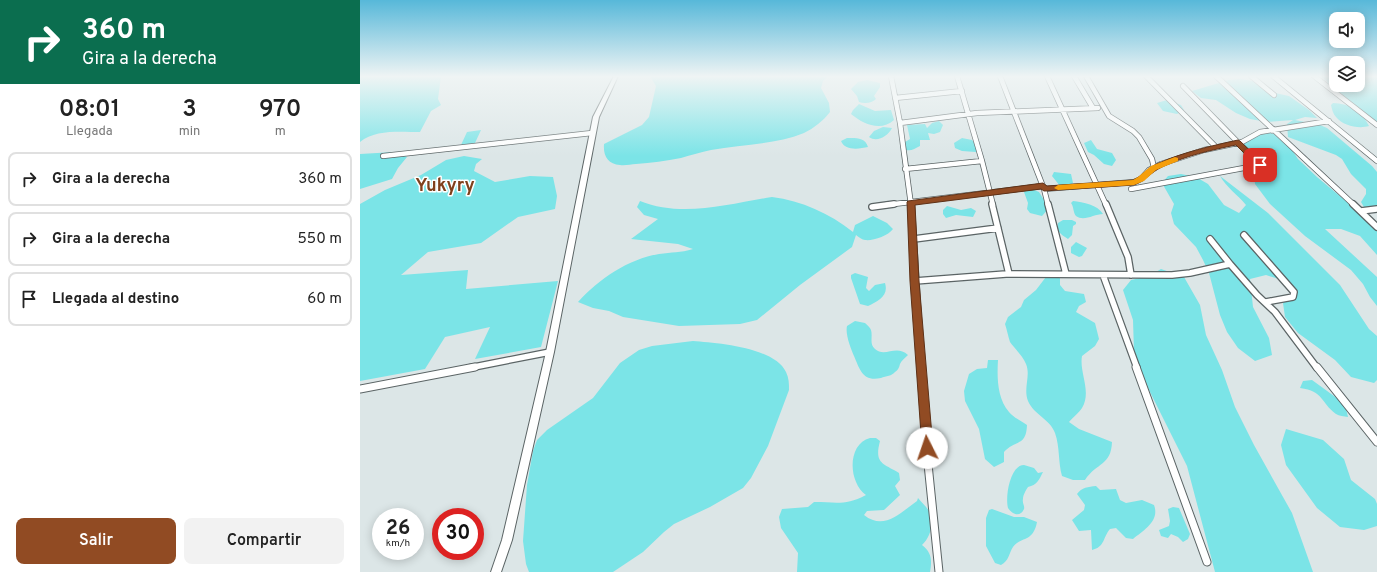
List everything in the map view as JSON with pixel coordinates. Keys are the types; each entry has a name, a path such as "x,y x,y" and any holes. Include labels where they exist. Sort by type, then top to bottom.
{"street":[{"path":"496,572 507,540 550,352 592,133 602,103"},
{"path":"896,103 911,202 928,464 939,572"},
{"path":"966,103 990,192 1009,274"},
{"path":"1011,103 1044,187 1066,274"},
{"path":"1059,103 1098,186 1128,257 1131,274"},
{"path":"1090,103 1093,108"},
{"path":"1103,103 1110,116 1133,131 1139,137 1152,159 1154,168"},
{"path":"1172,103 1216,147"},
{"path":"1131,189 1260,165 1199,103"},
{"path":"1244,103 1377,227"},
{"path":"1306,103 1377,161"},
{"path":"1348,103 1377,125"},
{"path":"900,123 969,114 1098,108"},
{"path":"872,207 990,192 1044,187 1098,186 1134,182 1141,179 1154,168 1204,150 1238,142 1260,132 1329,121"},
{"path":"383,156 592,133"},
{"path":"905,169 982,161"},
{"path":"1361,211 1377,209"},
{"path":"914,239 998,228"},
{"path":"1244,235 1294,292 1293,297 1266,302"},
{"path":"1210,239 1257,295 1275,312 1304,351 1377,442"},
{"path":"915,281 1009,274 1172,275 1190,273 1230,264"},
{"path":"1103,275 1207,562"},
{"path":"360,389 550,352"}],"shaded area":[{"path":"360,103 440,103 441,105 431,111 420,132 381,133 366,138 360,142"},
{"path":"652,103 829,103 830,112 815,127 808,131 781,140 711,150 658,162 624,165 609,161 605,156 604,144 642,125 649,117"},
{"path":"1157,103 1175,103 1181,105 1184,110 1177,114 1163,111"},
{"path":"1220,103 1299,103 1309,110 1317,118 1305,117 1295,120 1320,125 1327,128 1372,166 1377,172 1377,212 1364,207 1361,202 1366,194 1366,189 1351,174 1342,159 1336,155 1288,137 1287,124 1293,120 1267,122 1250,119 1236,113"},
{"path":"1333,103 1339,103 1355,109 1363,116 1369,126 1356,127 1343,123 1334,114 1331,105"},
{"path":"1350,103 1377,103 1377,122"},
{"path":"859,104 875,111 891,110 894,120 883,126 872,125 861,121 851,114"},
{"path":"939,121 943,125 940,132 934,134 928,133 930,140 920,140 920,146 912,150 904,149 903,146 905,142 910,139 907,125 925,124 927,128 932,123"},
{"path":"883,127 892,128 888,134 882,138 872,139 869,137 874,131"},
{"path":"481,130 475,143 461,145 467,132"},
{"path":"1259,130 1274,134 1292,150 1298,159 1317,177 1377,227 1377,255 1360,236 1341,229 1325,229 1377,277 1377,306 1363,284 1351,270 1305,236 1270,204 1255,184 1253,166 1244,156 1240,147 1251,134"},
{"path":"847,138 857,138 865,141 868,147 857,149 849,148 841,141"},
{"path":"962,138 972,140 976,145 976,152 962,151 955,148 954,143"},
{"path":"1091,140 1097,149 1112,153 1116,160 1112,166 1104,164 1088,152 1084,143"},
{"path":"394,152 407,157 398,168 392,179 360,189 360,154"},
{"path":"464,156 482,159 476,164 474,171 495,182 530,176 553,177 557,196 555,209 518,217 481,243 428,252 401,275 468,270 466,289 558,281 541,347 475,359 490,327 445,337 425,369 360,381 360,204 385,190 421,175 446,160"},
{"path":"1054,172 1071,174 1073,183 1068,186 1060,186 1052,176"},
{"path":"1181,174 1196,177 1208,184 1224,205 1239,213 1246,205 1220,176 1268,213 1340,285 1369,329 1377,336 1377,380 1374,383 1351,377 1335,360 1298,333 1285,317 1283,303 1291,294 1285,281 1266,275 1250,279 1253,307 1269,338 1272,355 1255,361 1238,348 1227,332 1220,315 1209,273 1203,260 1196,247 1174,224 1171,213 1174,204 1162,183 1168,176"},
{"path":"1032,189 1039,192 1049,208 1042,216 1030,213 1027,209 1028,203 1024,192 1025,190"},
{"path":"772,197 794,201 815,209 844,225 853,232 855,225 873,216 887,223 893,229 884,236 872,240 864,240 856,235 852,247 800,285 757,320 740,324 679,326 623,317 609,311 593,308 578,302 605,278 625,265 636,260 659,254 693,249 678,244 631,239 658,219 644,215 637,207 640,201 672,209 689,209 722,206"},
{"path":"1073,201 1094,206 1103,214 1079,218 1074,213 1071,203"},
{"path":"947,206 961,210 971,208 976,211 973,217 956,215 946,218 943,214 943,210"},
{"path":"1063,220 1072,220 1076,222 1073,226 1072,235 1068,239 1058,231 1058,223"},
{"path":"1076,242 1087,248 1082,256 1079,257 1071,253 1071,247"},
{"path":"1161,269 1184,277 1200,305 1206,335 1222,370 1235,407 1254,445 1292,513 1313,572 1215,572 1187,466 1148,388 1134,352 1133,320 1123,290 1131,280 1149,276"},
{"path":"1058,271 1060,285 1065,291 1084,294 1086,302 1079,306 1076,312 1095,323 1099,339 1095,346 1082,356 1082,369 1086,389 1085,402 1081,410 1069,422 1079,429 1112,442 1109,456 1085,480 1073,480 1062,476 1055,433 1050,424 1034,410 1028,401 1026,391 1028,373 1026,364 1021,355 1010,342 1005,324 1008,317 1021,307 1024,300 1036,290 1049,273"},
{"path":"855,273 868,277 866,288 869,291 875,285 885,283 886,288 882,298 868,306 860,304 851,278 851,275"},
{"path":"855,321 865,323 870,328 872,333 872,345 875,349 883,352 899,351 908,355 901,362 898,369 894,373 875,379 866,376 860,370 847,333 847,326"},
{"path":"693,341 730,345 758,352 770,357 780,364 787,374 789,390 768,446 751,478 743,488 710,507 674,524 643,552 613,572 529,572 526,564 523,541 527,485 533,451 537,440 547,430 593,398 620,363 639,350 652,346"},
{"path":"988,360 998,360 1000,394 1005,406 1013,416 1027,425 1025,437 1020,442 1008,448 1004,452 1004,462 994,467 985,459 979,429 965,401 964,391 969,374 977,369 987,368"},
{"path":"1312,380 1345,404 1348,417 1336,414 1318,394 1308,389 1300,388 1303,381"},
{"path":"1286,429 1323,440 1344,459 1351,480 1375,499 1377,504 1377,526 1364,530 1340,527 1317,508 1286,465 1281,445"},
{"path":"870,438 876,438 880,441 878,454 881,462 899,473 900,480 895,486 900,495 884,510 867,511 864,515 878,521 885,521 898,515 917,501 918,498 928,509 932,522 927,539 922,545 928,551 930,557 930,572 797,572 798,553 781,528 779,517 782,509 808,507 814,502 835,503 852,501 866,495 860,489 856,481 853,473 853,464 854,455 857,448 862,442"},
{"path":"1024,465 1034,468 1038,473 1043,472 1034,485 1027,488 1023,497 1024,509 1022,512 1016,514 1008,508 1008,490 1015,470 1019,466"},
{"path":"1096,486 1100,490 1116,489 1120,500 1126,503 1142,500 1154,505 1155,516 1150,525 1133,539 1126,538 1116,528 1110,529 1102,544 1096,549 1092,550 1091,530 1079,531 1072,520 1084,510 1085,505 1077,494 1083,489"},
{"path":"1173,507 1179,508 1190,534 1188,539 1183,542 1178,537 1171,534 1168,538 1161,536 1159,530 1169,526 1170,521 1168,509"},
{"path":"992,509 1014,517 1024,517 1037,522 1033,533 1013,547 1006,561 1001,565 995,563 986,546 986,518 989,510"}],"slow traffic":[{"path":"1058,188 1134,182 1141,179 1149,170 1161,164 1175,160"}],"district":[{"name":"Yukyry","path":"445,186"}],"route":[{"path":"927,448 911,202 1043,186 1044,189 1134,182 1141,179 1149,170 1161,164 1204,150 1238,142 1260,165"}]}
